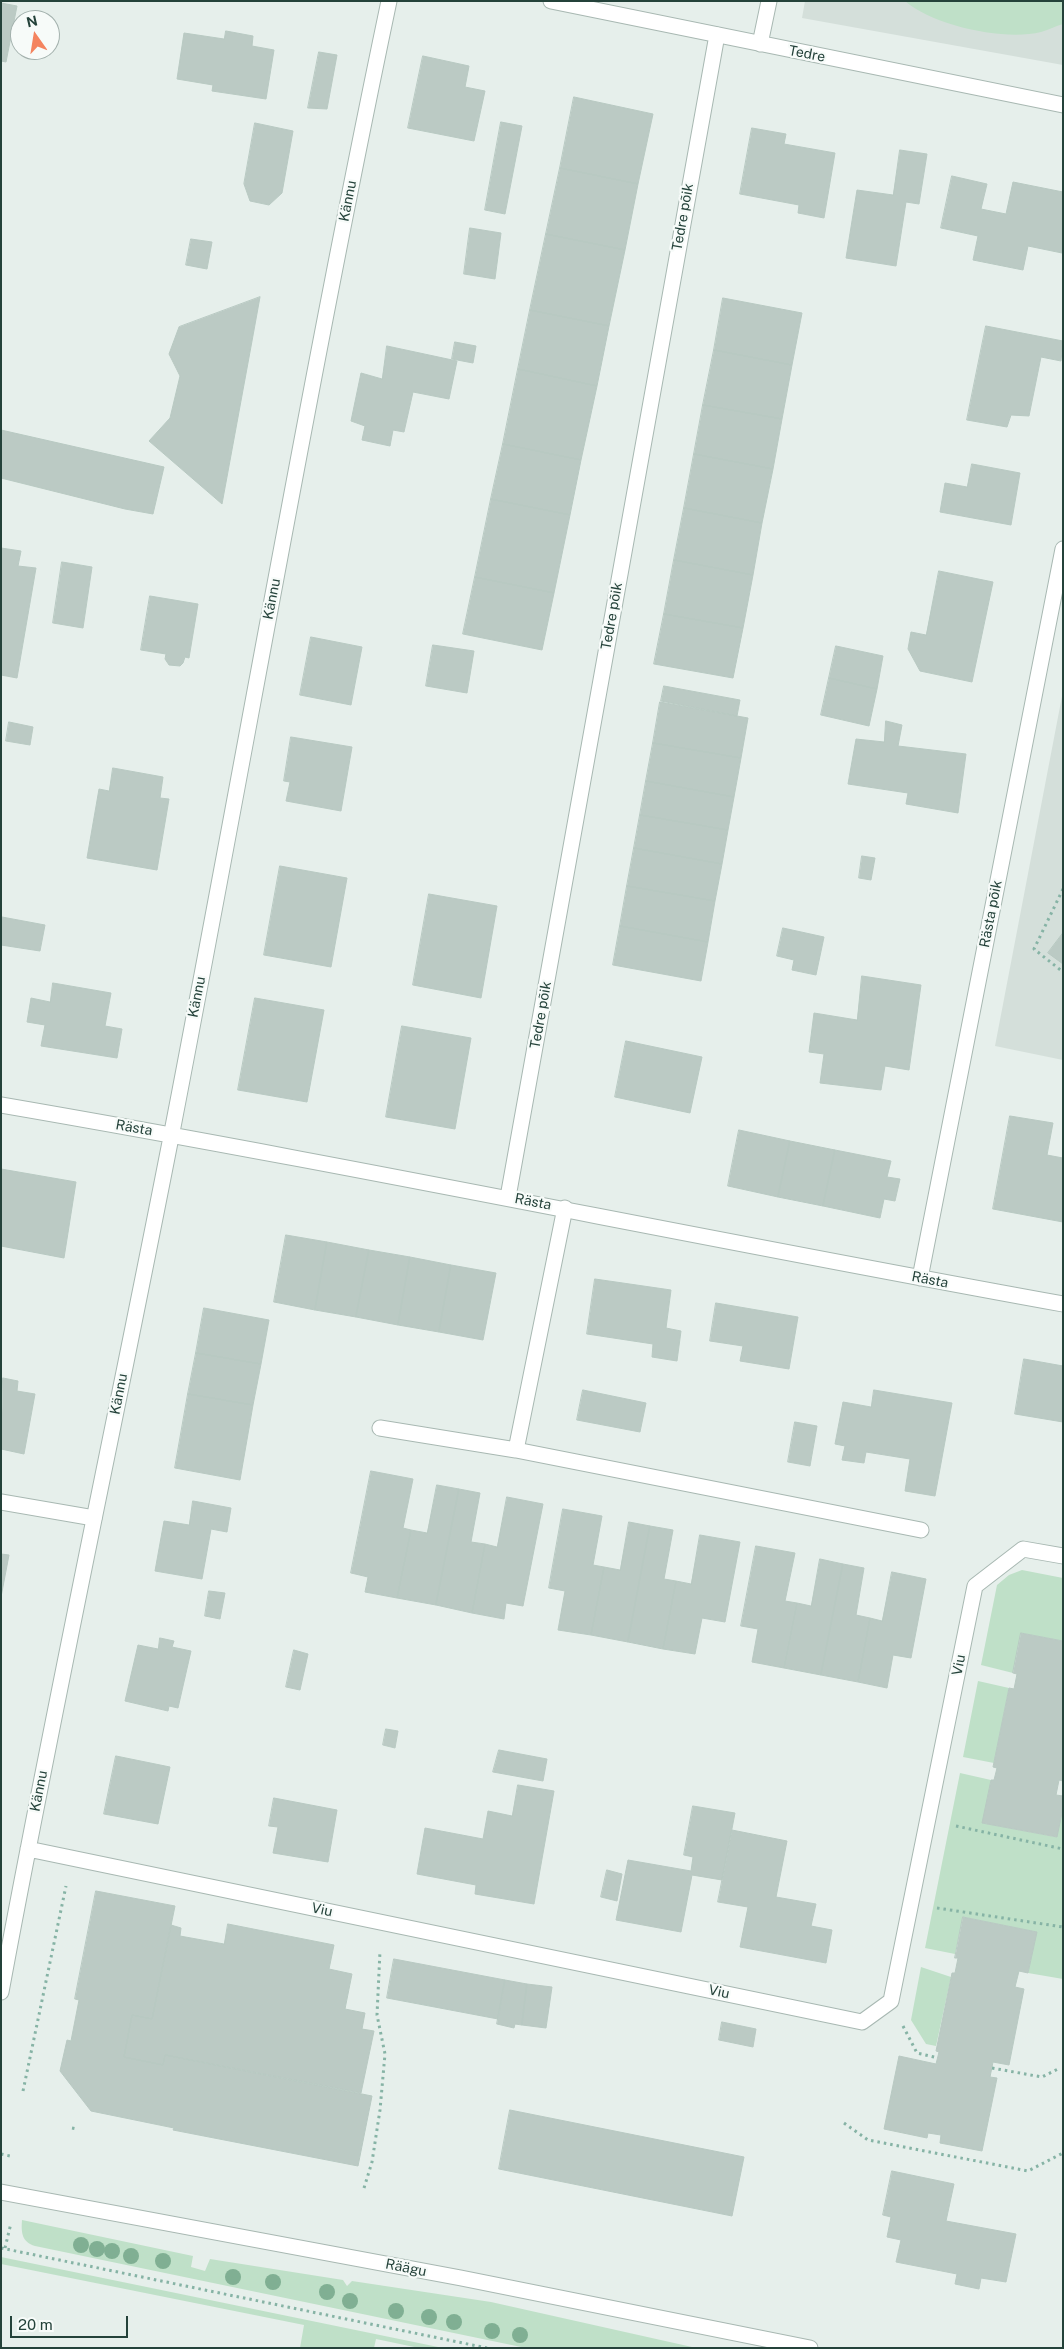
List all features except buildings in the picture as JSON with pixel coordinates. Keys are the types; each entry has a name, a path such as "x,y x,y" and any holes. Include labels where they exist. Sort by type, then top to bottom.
{"street":[{"name":"Kännu","path":"1,1992 171,1134 352,178 389,1"},
{"name":"Tedre","path":"551,1 1063,105"},
{"path":"760,44 769,1"},
{"name":"Tedre põik","path":"508,1197 717,35"},
{"name":"Rästa põik","path":"920,1278 1063,549"},
{"name":"Rästa","path":"1,1105 171,1134 508,1197 920,1278 1063,1304"},
{"path":"516,1450 565,1208"},
{"path":"380,1428 516,1450 921,1530"},
{"path":"1,1502 94,1518"},
{"name":"Viu","path":"28,1849 862,2022 891,2001 975,1586 1023,1549 1063,1556"},
{"name":"Räägu","path":"1,2192 470,2280 745,2342 810,2348"}],"path":[{"path":"1063,889 1034,949 1063,972"},
{"path":"928,1821 1063,1848"},
{"path":"23,2091 72,1858"},
{"path":"911,1904 1063,1927"},
{"path":"364,2188 372,2162 380,2110 384,2063 377,2015 382,1922"},
{"path":"917,2053 938,2058"},
{"path":"992,2068 1042,2078 1060,2068"},
{"path":"844,2123 868,2140 1028,2171 1063,2153"},
{"path":"1,2154 10,2156"},
{"path":"11,2220 3,2248 487,2348"}],"shaded area":[{"path":"805,1 1063,1 1063,65 802,18"},
{"path":"1063,691 1063,1060 995,1046"}],"green space":[{"path":"905,1 1063,1 1063,24 1041,32 1026,34 989,33 933,18"},
{"path":"1022,1570 1063,1578 1063,1641 1021,1633 1013,1673 981,1665 997,1585 1009,1575"},
{"path":"978,1681 1009,1688 994,1763 963,1757"},
{"path":"960,1773 991,1780 983,1823 1056,1837 1063,1808 1063,1979 1028,1973 1036,1932 963,1917 955,1954 925,1948"},
{"path":"921,1967 951,1977 936,2046 926,2044 911,2020"},
{"path":"22,2220 193,2256 191,2267 205,2271 210,2259 343,2280 347,2286 352,2281 491,2302 692,2347 526,2348 35,2246 27,2242 23,2236"},
{"path":"1,2257 443,2348 419,2348 376,2339 374,2348 300,2348 304,2325 1,2264"}]}
